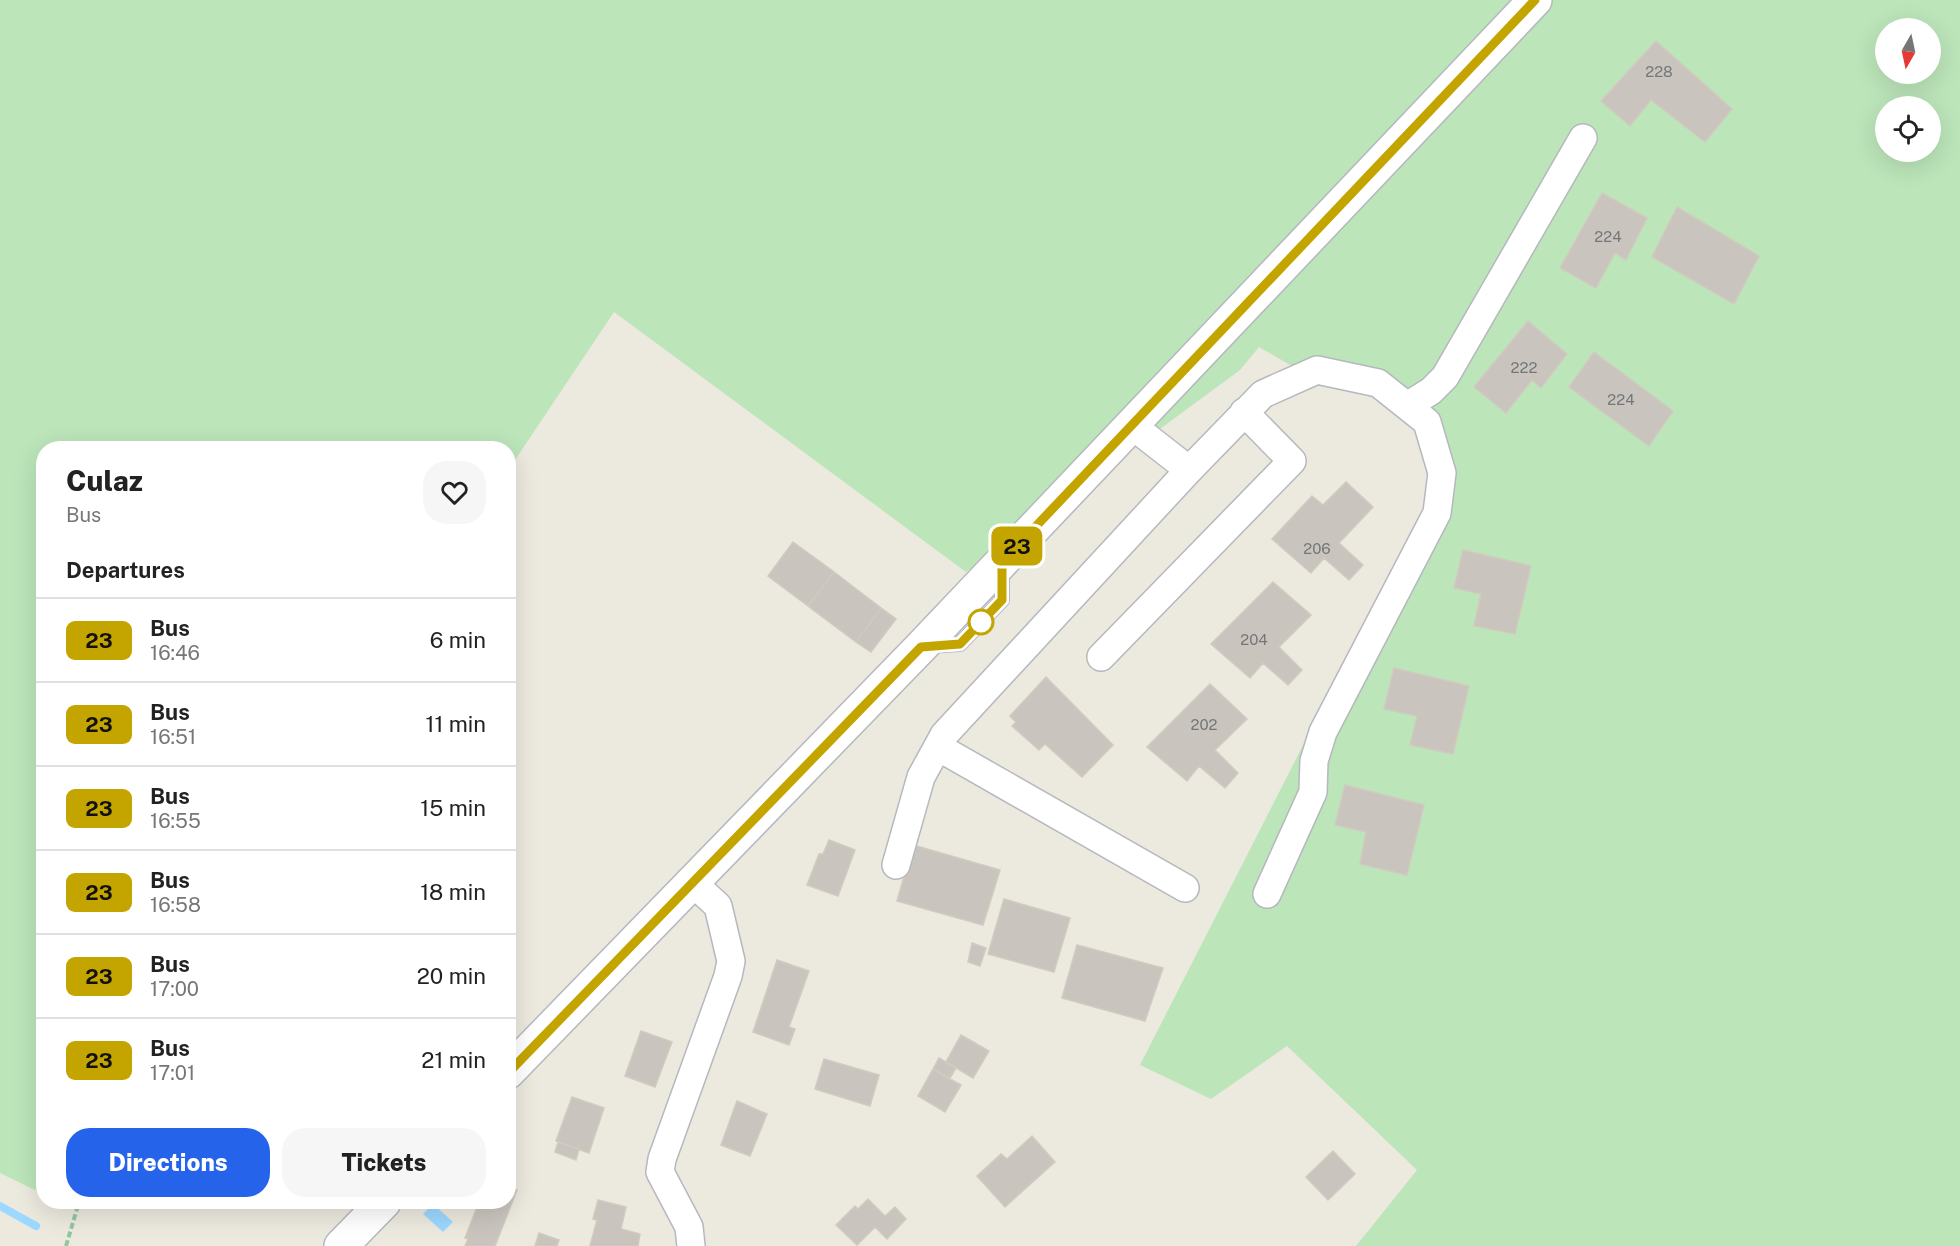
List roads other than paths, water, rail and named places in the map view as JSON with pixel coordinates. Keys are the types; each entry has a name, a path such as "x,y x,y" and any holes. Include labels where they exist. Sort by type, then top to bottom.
{"street":[{"path":"516,1064 921,647 1535,0"},
{"path":"1407,406 1431,391 1445,377 1583,138"},
{"path":"896,865 921,777 944,735 1244,412 1263,394 1317,370 1378,383 1427,422 1442,473 1437,513 1323,732 1314,761 1313,792 1267,894"},
{"path":"1101,657 1292,461 1244,412"},
{"path":"1143,434 1189,470"},
{"path":"938,747 1185,888"},
{"path":"691,1246 689,1227 660,1172 662,1159 728,976 730,961 718,906 692,882"},
{"path":"341,1246 377,1209"}],"water":[{"path":"428,1209 439,1209 453,1222 443,1232 423,1214"}],"waterway":[{"path":"0,1206 36,1226"}]}
